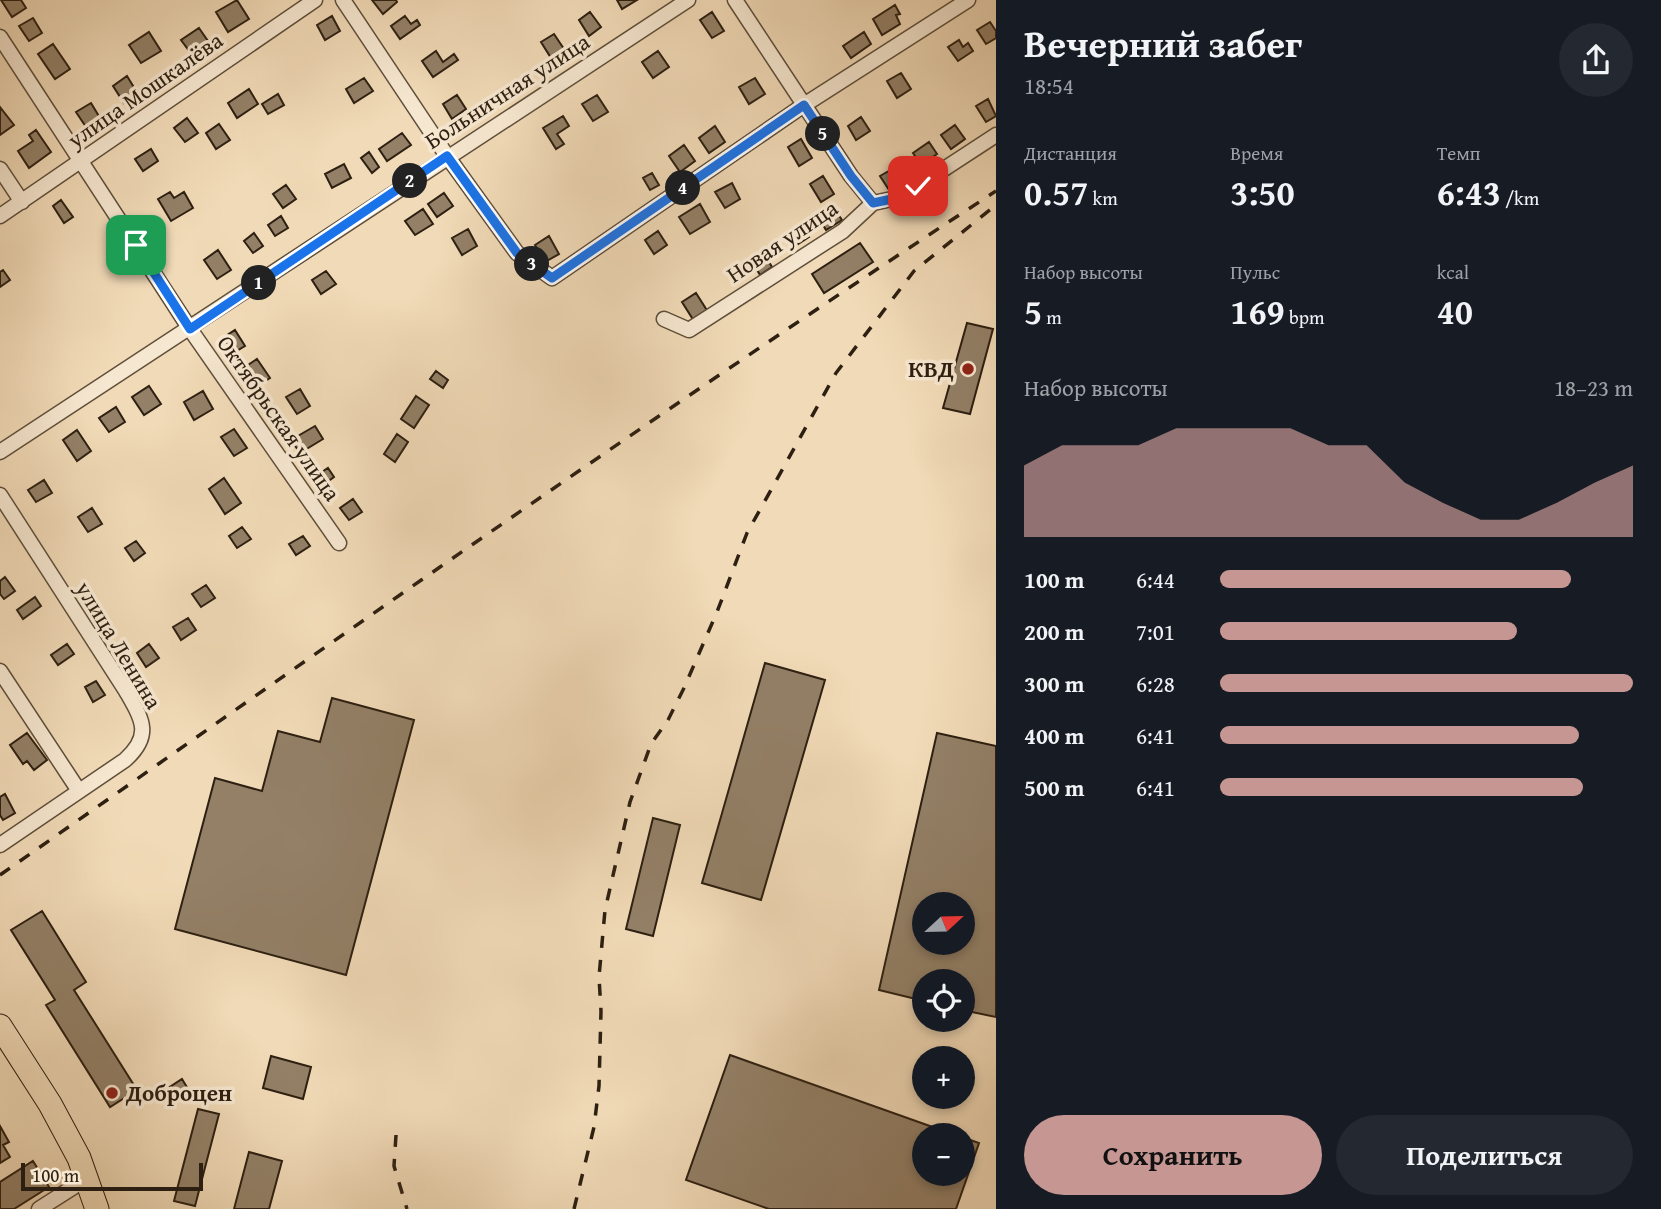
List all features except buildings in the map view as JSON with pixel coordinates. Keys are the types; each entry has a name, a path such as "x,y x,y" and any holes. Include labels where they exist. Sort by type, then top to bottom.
{"main road":[{"path":"0,1026 50,1104 79,1158 97,1209"}],"street":[{"name":"улица Мошкалёва","path":"0,216 315,0"},
{"path":"343,0 447,156 517,253 552,278 804,105 968,0"},
{"name":"Больничная улица","path":"0,452 688,0"},
{"path":"735,0 851,176 873,203"},
{"name":"Октябрьская улица","path":"0,37 190,329 339,543"},
{"name":"Новая улица","path":"664,319 689,330 843,231 873,203 892,199 918,186 996,135"},
{"path":"0,169 22,202"},
{"name":"улица Ленина","path":"0,495 126,691 141,721 143,736 138,748 0,845"},
{"path":"0,671 79,791"},
{"path":"38,1209 86,1179"}],"railway":[{"path":"0,875 619,443 996,191"},
{"path":"574,1209 594,1127 599,1086 599,977 605,910 630,802 651,744 668,720 684,688 747,533 836,373 914,271 996,205"},
{"path":"396,1135 394,1166 407,1209"}],"place":[{"name":"КВД","path":"968,369"},
{"name":"Доброцен","path":"112,1093"}],"route":[{"path":"136,245 190,329 447,156 517,253 552,278 804,105 851,176 873,203 892,199 918,186"}]}
